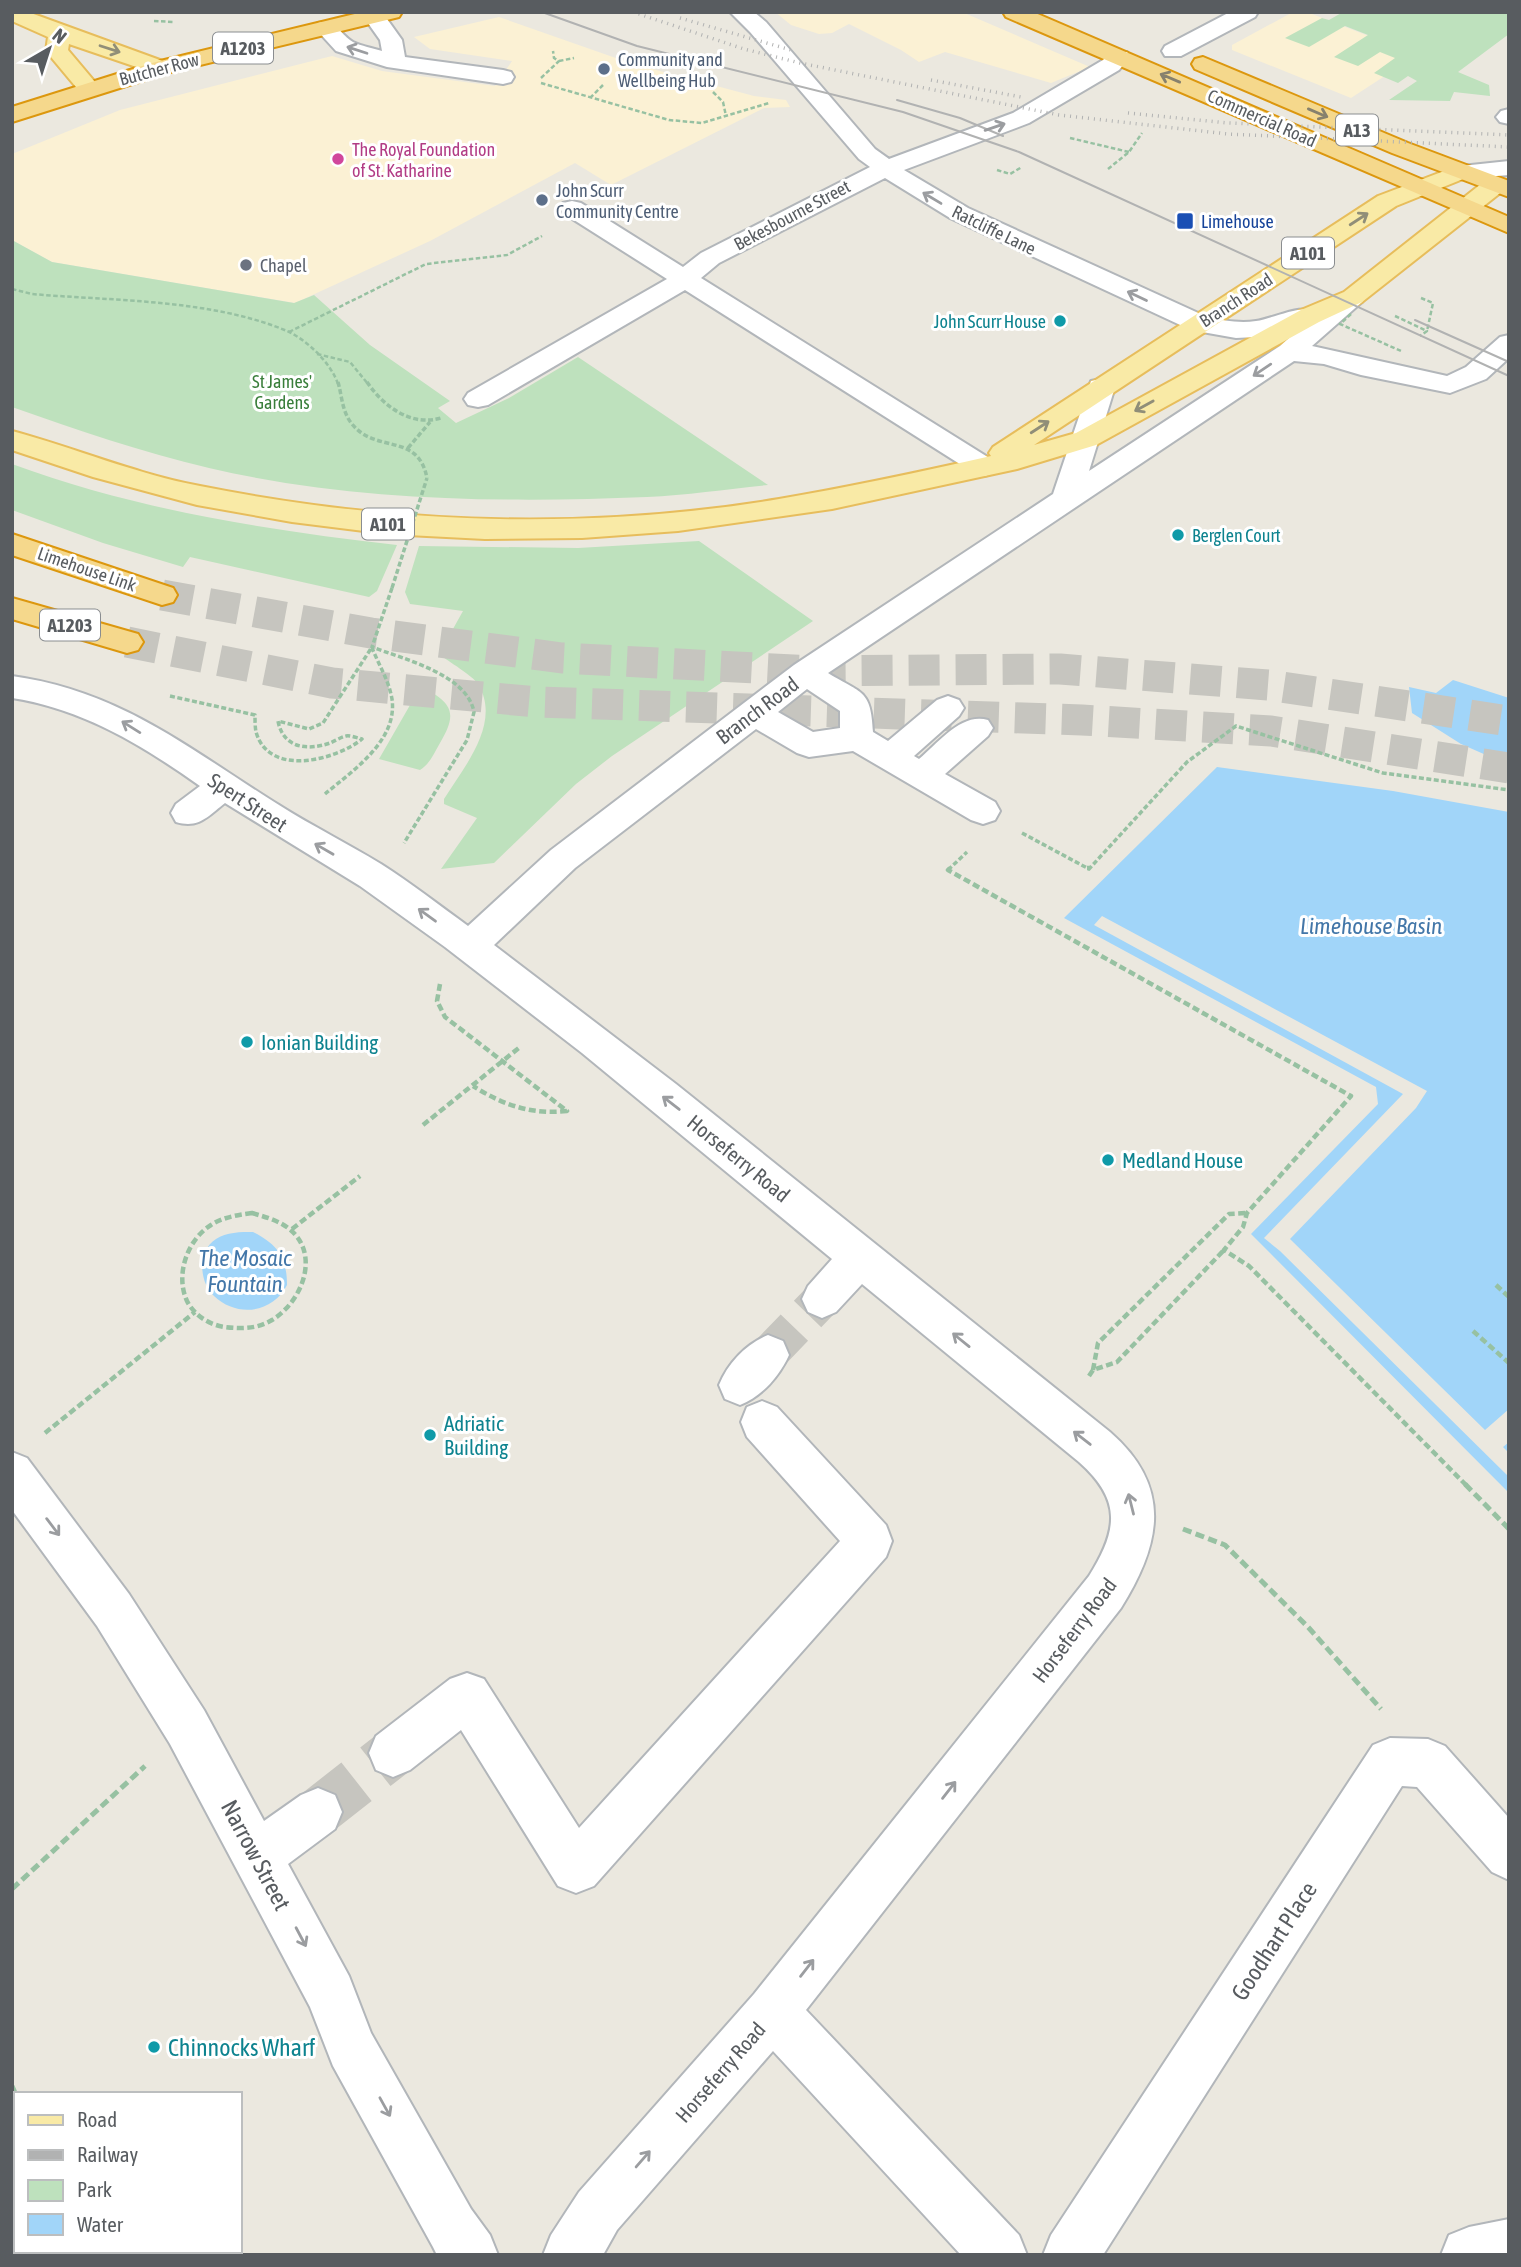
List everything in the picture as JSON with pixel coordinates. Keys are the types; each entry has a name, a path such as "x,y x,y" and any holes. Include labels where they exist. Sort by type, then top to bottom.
{"highway":[{"name":"Commercial Road","path":"1014,12 1509,226"},
{"name":"Butcher Row","path":"12,115 160,68 382,14"},
{"name":"Commercial Road","path":"1149,40 1460,172 1504,181"},
{"name":"Limehouse Link","path":"12,544 162,594"},
{"name":"A1203","path":"12,608 127,642"}],"main road":[{"path":"16,19 59,35 117,51 160,68"},
{"path":"59,35 57,51 89,89"},
{"name":"A101","path":"1419,188 1460,172"},
{"name":"A101","path":"1466,208 1504,181"},
{"name":"Branch Road","path":"1101,387 1387,201 1419,188"},
{"name":"Branch Road","path":"1086,439 1336,312 1466,208"},
{"name":"A101","path":"984,467 1101,387"},
{"name":"A101","path":"12,440 136,481 295,514 398,525 512,528 619,526 779,508 845,497 1017,460 1086,439"}],"street":[{"name":"Ratcliffe Lane","path":"741,12 758,27 820,103 867,154 959,213 1200,324 1216,328 1245,329 1336,312"},
{"path":"1173,51 1247,12"},
{"path":"382,14 395,62"},
{"path":"326,28 344,46 395,62 503,77"},
{"name":"Bekesbourne Street","path":"478,399 685,279 709,258 886,168 1021,118 1111,65 1119,57"},
{"path":"577,211 984,467"},
{"path":"1336,312 1346,341 1450,385 1476,373 1509,343"},
{"name":"Branch Road","path":"471,947 490,925 563,859 805,673 1289,352 1336,312"},
{"path":"1289,352 1402,364"},
{"path":"1065,501 1101,387"},
{"path":"805,673 856,706 858,738"},
{"name":"Spert Street","path":"12,687 50,692 110,714 383,883 471,947"},
{"path":"890,758 948,708"},
{"path":"753,712 809,745 858,738 983,811"},
{"path":"921,776 977,728"},
{"path":"188,813 223,786"},
{"name":"Horseferry Road","path":"471,947 738,1156 1056,1418 1088,1441 1114,1466 1125,1484 1133,1509 1135,1527 1132,1545 1105,1592 772,2012 598,2211 571,2255"},
{"path":"822,1299 860,1258"},
{"path":"393,1753 467,1696 576,1868 870,1541 751,1403 768,1355"},
{"name":"Narrow Street","path":"26,1456 113,1610 187,1727 331,1994 351,2048 445,2216 470,2255"},
{"name":"Goodhart Place","path":"1070,2255 1390,1762 1428,1763"},
{"path":"1428,1763 1509,1855"},
{"path":"258,1856 318,1812"},
{"path":"772,2012 999,2255"},
{"path":"1469,2255 1509,2247"}],"path":[{"path":"553,51 554,58 559,61"},
{"path":"575,58 559,61 536,83 669,120 702,123 769,103 820,103"},
{"path":"590,98 603,85"},
{"path":"713,92 723,102 726,116"},
{"path":"1108,169 1129,152 1142,133"},
{"path":"1087,141 1129,152"},
{"path":"996,169 1010,174 1022,167"},
{"path":"289,332 426,264 507,255 577,211"},
{"path":"12,289 32,294 190,309 289,332 334,373 341,406 357,430 369,438 408,448 419,454 426,465 427,478 372,647 323,723 309,729 278,721 278,730 286,740 300,747 327,747 347,735 362,739 354,748 335,757 297,761 279,756 265,746 256,733 255,715 166,695"},
{"path":"1417,338 1427,331 1433,303"},
{"path":"1336,312 1340,324 1402,364"},
{"path":"1408,322 1427,331"},
{"path":"316,354 344,359 390,408 430,422"},
{"path":"408,448 430,422 478,399"},
{"path":"324,796 365,761 384,737 393,704 372,647"},
{"path":"372,647 430,670 459,686 473,704 474,722 383,883"},
{"path":"1019,831 1089,869 1187,762 1236,726 1383,773 1509,790"},
{"path":"974,846 948,870 1351,1096 1247,1213 1242,1227 1224,1250 1117,1362 1093,1370"},
{"path":"441,983 435,994 436,1004 445,1017 568,1111 555,1113 512,1107 496,1101 472,1086"},
{"path":"422,1125 524,1044"},
{"path":"292,1229 360,1176"},
{"path":"252,1213 272,1217 292,1229 302,1243 307,1258 306,1278 297,1298 283,1314 249,1328 226,1328 207,1321 195,1312 183,1292 183,1272 188,1252 201,1234 230,1217 252,1213"},
{"path":"1056,1418 1093,1370 1098,1343 1229,1214 1247,1213"},
{"path":"1224,1250 1249,1266 1509,1529"},
{"path":"1496,1285 1509,1297"},
{"path":"26,1456 195,1312"},
{"path":"1473,1331 1509,1363"},
{"path":"1133,1509 1225,1545 1308,1627 1428,1763"},
{"path":"12,1889 187,1727"}],"shaded area":[{"path":"775,12 962,12 1090,67 1051,83 945,52 919,62 849,24 832,33 819,34 791,25"},
{"path":"1293,12 1307,12 1417,55 1351,98 1232,50 1232,45"},
{"name":"The Royal Foundation of St. Katharine","path":"499,17 630,63 754,96 786,100 790,107 764,108 611,185 575,163 430,241 295,303 52,262 12,240 12,154 120,110 332,56 382,71 495,86 512,61 430,49 414,37"}],"green space":[{"path":"1343,12 1509,12 1509,34 1458,72 1489,85 1490,96 1454,92 1450,101 1389,100 1417,81 1408,76 1398,83 1374,73 1395,58 1380,52 1358,66 1334,57 1368,35 1345,26 1309,47 1285,38 1322,18 1329,20"},
{"name":"St James' Gardens","path":"12,240 52,262 294,303 314,295 370,345 450,401 438,408 456,423 509,398 578,357 768,485 662,496 592,499 482,499 372,493 263,479 209,468 85,432 12,407"},
{"path":"12,464 106,494 154,506 251,525 397,545 377,591 369,597 190,557 183,567 103,543 12,510"},
{"path":"699,541 813,621 612,756 576,784 494,863 441,869 477,818 444,804 444,799 478,744 486,714 484,699 475,680 439,654 463,611 410,604 405,592 419,546 578,548"},
{"path":"421,686 439,698 449,709 446,732 434,754 420,770 379,759"}],"water":[{"path":"1453,680 1509,698 1509,755 1486,755 1461,744 1412,713 1409,687 1436,693"},
{"name":"Limehouse Basin","path":"1217,767 1393,791 1509,812 1509,1493 1251,1234 1378,1104 1376,1087 1064,918"},
{"name":"The Mosaic Fountain","path":"253,1232 279,1252 287,1275 287,1285 273,1302 264,1307 244,1310 233,1308 209,1290 203,1275 203,1259 210,1244 216,1239 234,1233"},
{"path":"12,2126 14,2253 63,2255 12,2255"}],"pier":[{"path":"1102,916 1427,1091 1416,1108 1290,1239 1485,1430 1509,1409 1509,1442 1503,1447 1509,1453 1509,1477 1264,1238 1403,1094 1094,925"}],"tunnel":[{"path":"162,595 371,633 562,658 813,671 1060,669 1268,685 1509,721"},
{"path":"127,642 332,683 537,702 1082,720 1271,731 1509,768"},
{"path":"768,1355 822,1299"},
{"path":"318,1812 393,1753"}],"tram line":[{"path":"542,12 637,46 903,112 1019,152 1509,376"},
{"path":"897,100 960,118 1003,136"},
{"path":"1415,320 1509,362"}],"railway":[{"path":"633,12 744,49 800,63 1059,115 1228,134 1509,147"},
{"path":"680,18 791,50"},
{"path":"931,80 1021,97"},
{"path":"1128,113 1228,123 1509,135"}],"place":[{"name":"Community and Wellbeing Hub","path":"604,69"},
{"name":"The Royal Foundation of St. Katharine","path":"338,159"},
{"name":"John Scurr Community Centre","path":"542,200"},
{"name":"Limehouse","path":"1185,221"},
{"name":"Chapel","path":"246,265"},
{"name":"John Scurr House","path":"1060,321"},
{"name":"Berglen Court","path":"1178,535"},
{"name":"Ionian Building","path":"247,1042"},
{"name":"Medland House","path":"1108,1160"},
{"name":"Adriatic Building","path":"430,1435"},
{"name":"Chinnocks Wharf","path":"154,2047"}]}
